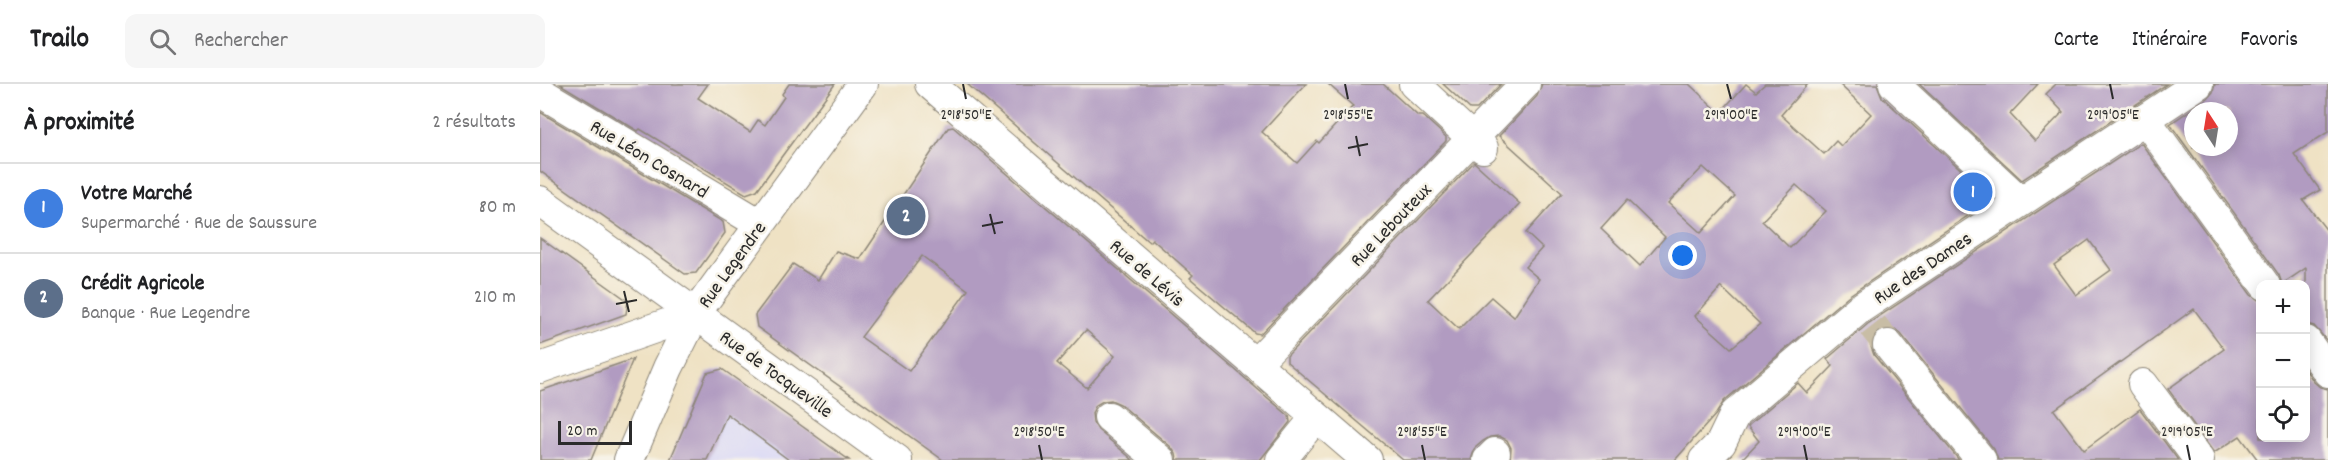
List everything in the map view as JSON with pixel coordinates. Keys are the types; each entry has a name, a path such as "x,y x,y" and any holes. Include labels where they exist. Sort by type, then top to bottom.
{"street":[{"name":"Rue Legendre","path":"628,460 668,368 695,314 863,84"},
{"name":"Rue de Lévis","path":"930,84 1367,460"},
{"path":"1414,84 1478,143"},
{"name":"Rue Lebouteux","path":"1255,364 1478,143 1525,84"},
{"path":"1894,84 2020,201"},
{"name":"Rue des Dames","path":"1704,460 1721,443 1735,414 1859,309 2198,84"},
{"name":"Rue Léon Cosnard","path":"540,92 760,224"},
{"path":"2145,119 2261,280"},
{"name":"Rue de Tocqueville","path":"540,201 897,460"},
{"path":"540,369 695,314"},
{"path":"1876,330 1982,460"},
{"path":"2310,347 2328,372"},
{"path":"2143,384 2199,460"},
{"path":"1109,417 1160,460"},
{"path":"1281,460 1316,417"}],"shaded area":[{"path":"722,368 840,454 835,460 670,460 707,372"}],"building":[{"path":"560,84 708,84 698,98 750,132 758,120 765,125 784,97 782,94 789,84 835,84 757,190 746,194 640,129 638,131"},
{"path":"967,84 1306,84 1262,132 1297,163 1353,106 1328,84 1383,84 1418,116 1423,116 1446,137 1446,141 1260,334 1255,333 1190,278 1193,275 1152,239 1149,242"},
{"path":"1443,84 1501,84 1477,109 1470,109"},
{"path":"1542,84 1689,84 1720,113 1746,84 1756,92 1765,84 1808,84 1781,115 1824,154 1836,141 1841,146 1871,114 1839,84 1877,84 1882,97 1993,199 1848,296 1724,401 1716,414 1675,460 1510,460 1511,448 1507,440 1499,436 1483,441 1475,448 1471,460 1403,460 1287,362 1287,356 1474,162 1520,204 1428,300 1459,329 1491,297 1514,317 1539,279 1525,267 1542,248 1526,233 1562,193 1499,136 1537,96","holes":["1703,167 1735,196 1701,233 1668,203","1796,185 1826,211 1790,248 1762,221","1627,200 1665,237 1640,266 1601,229","1721,287 1760,324 1731,348 1695,316"]},
{"path":"1919,84 2038,84 2010,114 2035,141 2063,112 2046,94 2056,84 2167,84 2022,180"},
{"path":"2215,84 2328,84 2328,132 2294,154 2320,190 2303,200 2328,232 2328,342 2314,326 2310,325 2310,280 2306,280 2306,268 2288,280 2281,280 2193,156 2238,156 2238,102 2202,102 2208,98"},
{"path":"540,112 723,222 725,233 696,273 685,274 540,171"},
{"path":"2184,114 2184,143 2170,124"},
{"path":"953,127 1289,416 1290,422 1260,460 1177,460 1171,447 1120,404 1111,400 1096,405 1092,413 1093,422 1098,430 1133,460 943,460 757,327 755,315 793,264 818,280 836,251 860,259 948,128","holes":["922,256 968,290 909,371 861,337","1086,330 1115,356 1087,388 1057,363"]},
{"path":"2141,143 2251,295 2256,298 2256,442 2310,442 2310,376 2320,387 2328,389 2328,460 2258,460 2240,436 2214,453 2168,389 2224,349 2194,309 2054,410 2084,450 2140,409 2178,460 1998,460 1994,449 1901,334 1895,329 1886,328 1878,331 1872,338 1871,347 1874,355 1959,460 1741,460 1759,441 1748,427 1749,425 1798,383 1807,393 1833,366 1827,359 1869,323","holes":["2089,240 2111,270 2076,295 2054,265"]},
{"path":"540,238 628,301 626,314 540,345"},
{"path":"633,359 591,460 540,460 540,391"},
{"path":"722,369 849,460 789,460 727,414 707,460 670,460 707,373"}],"tunnel":[{"path":"1873,326 1888,345"}],"place":[{"name":"Votre Marché","path":"1973,192"},
{"name":"Crédit Agricole","path":"906,216"}]}
